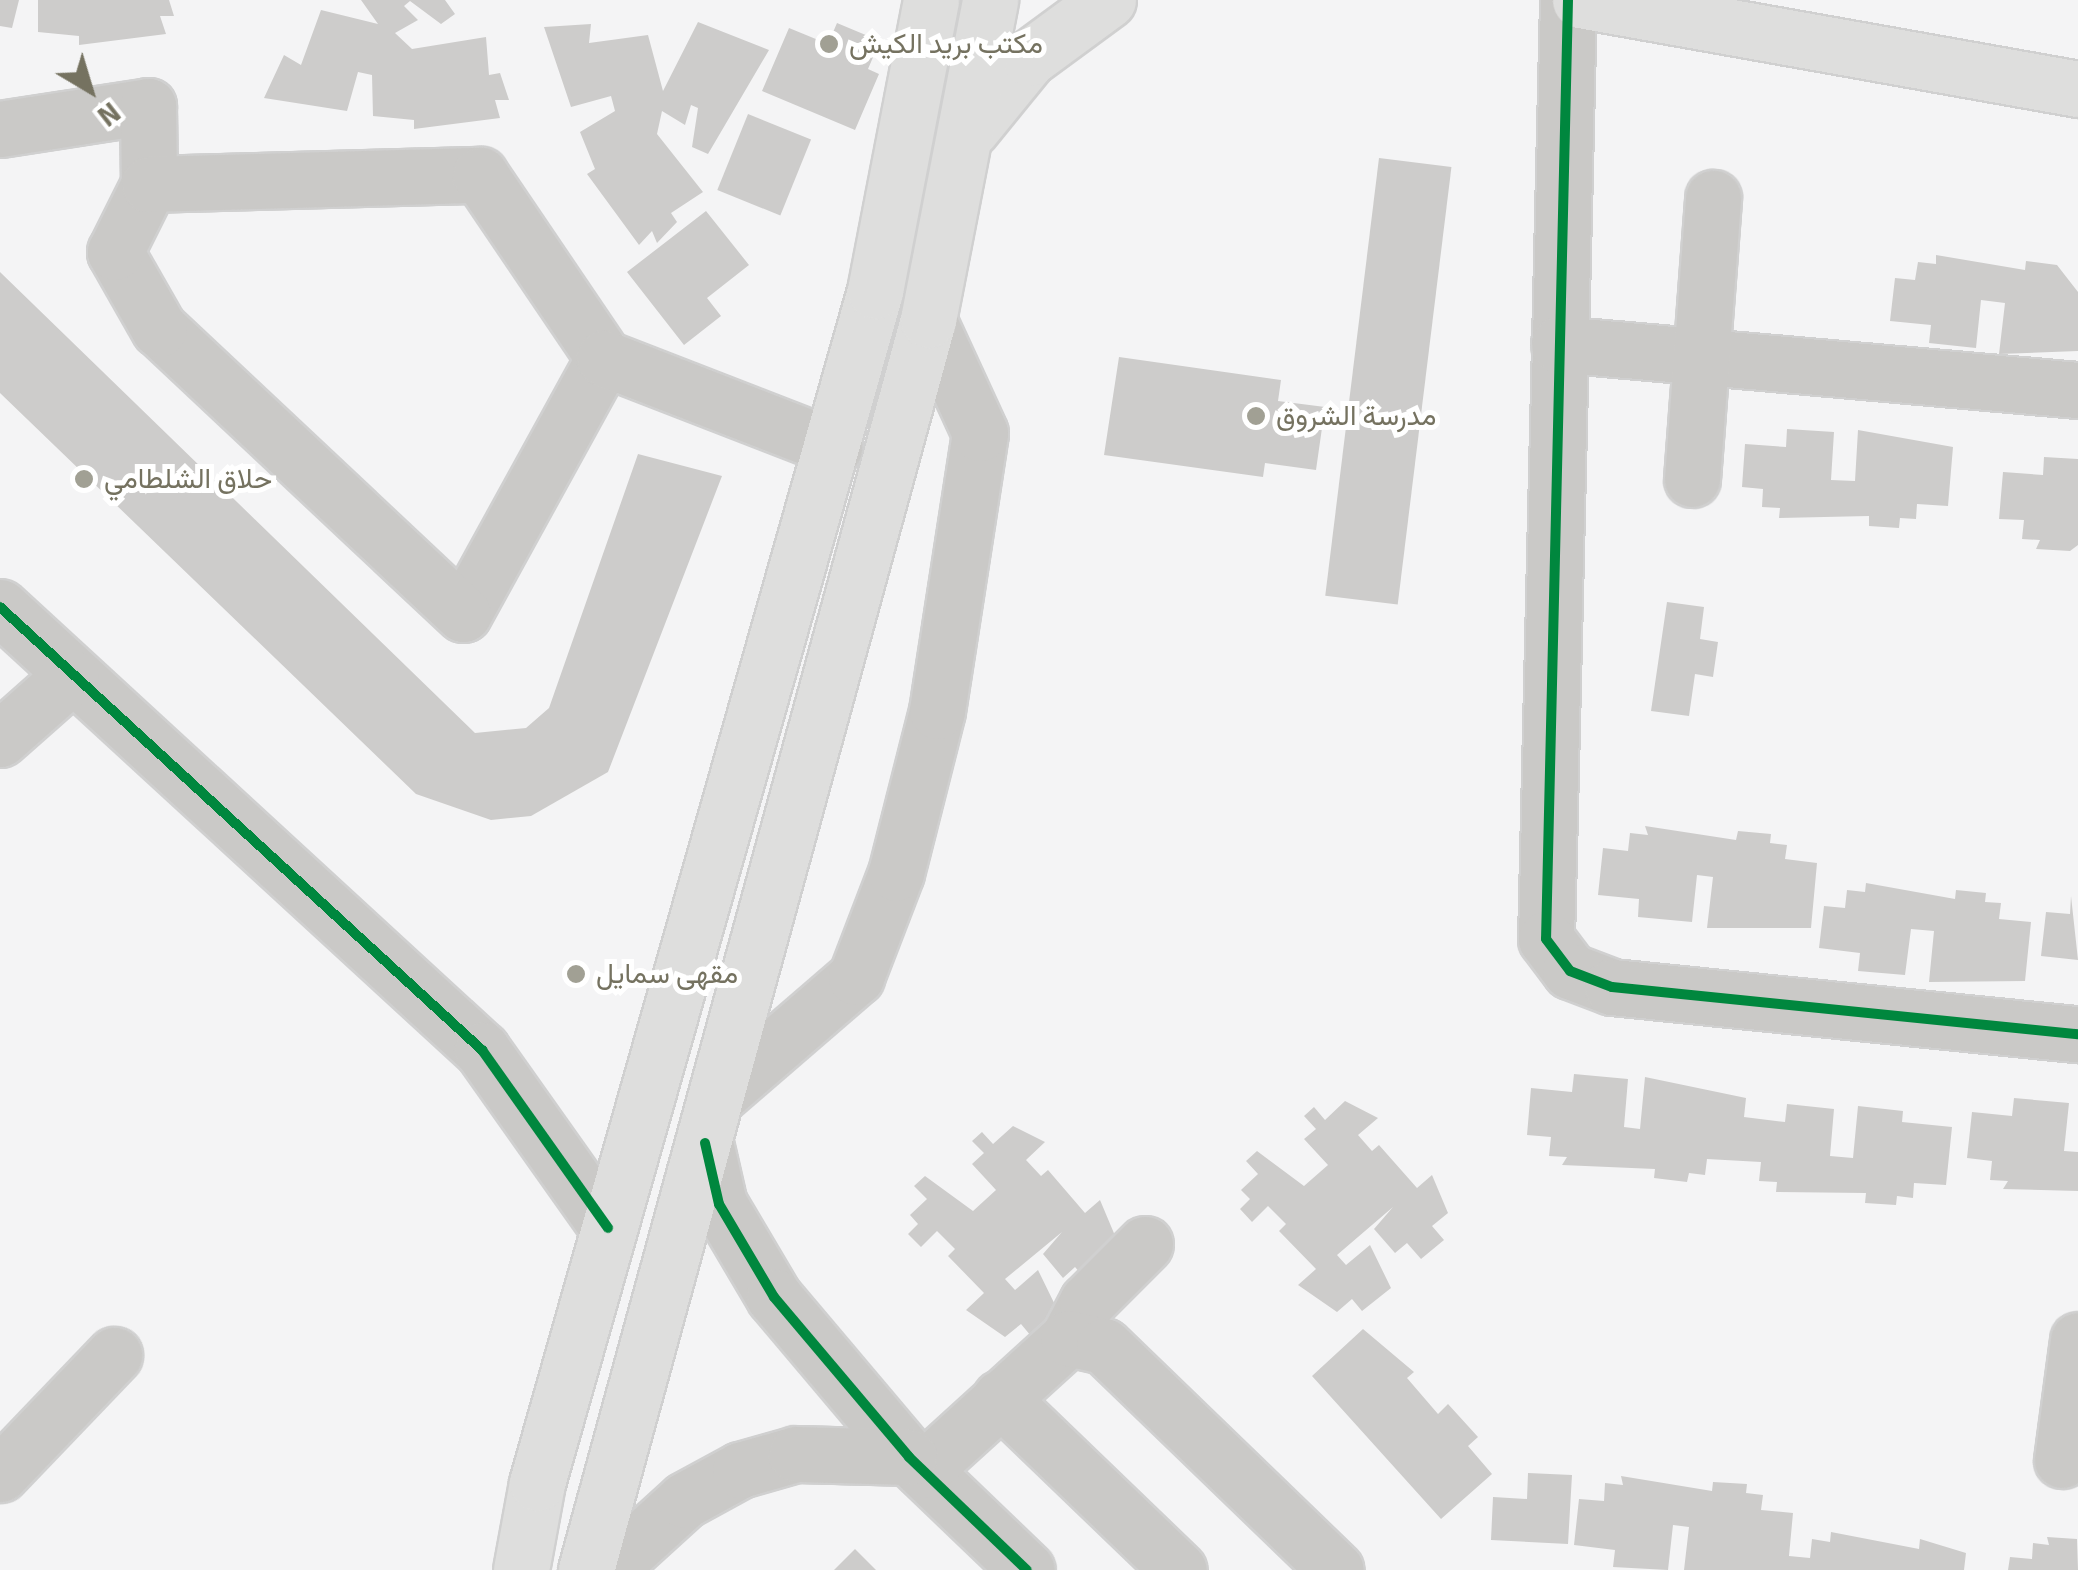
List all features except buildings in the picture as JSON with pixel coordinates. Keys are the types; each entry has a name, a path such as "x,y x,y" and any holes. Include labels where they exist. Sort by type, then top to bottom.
{"highway":[{"path":"889,0 924,62"},
{"path":"521,1570 608,1228 834,447 924,62 930,0"},
{"path":"586,1570 928,320 969,131 990,0"},
{"path":"969,131 1028,58 1108,0"},
{"path":"1580,0 1716,11 2078,89"},
{"path":"1792,0 2078,69"}],"street":[{"path":"1568,0 1546,939 1570,971 1612,986 2078,1034"},
{"path":"0,129 148,106 149,184 115,252 158,328 463,614 604,358"},
{"path":"149,184 480,175 604,358 834,447"},
{"path":"1692,479 1713,198"},
{"path":"928,320 980,432 937,711 896,873 856,977 711,1120 742,1253 916,1464 1027,1570"},
{"path":"1560,344 2078,390"},
{"path":"0,608 70,677 482,1050 608,1228"},
{"path":"0,739 70,677"},
{"path":"608,1570 686,1500 740,1470 796,1454 916,1464 1068,1338 1087,1302 1145,1244"},
{"path":"1068,1338 1104,1346 1336,1570"},
{"path":"2062,1460 2078,1340"},
{"path":"0,1474 114,1354"},
{"path":"1000,1398 1178,1570"}],"cycle path":[{"path":"1568,0 1546,939 1570,971 1612,987 2078,1034"},
{"path":"0,607 482,1050 608,1228"},
{"path":"705,1143 719,1204 774,1297 909,1457 1027,1570"}],"place":[{"name":"مكتب بريد الكيش","path":"829,44"},
{"name":"مدرسة الشروق","path":"1256,416"},
{"name":"حلاق الشلطامي","path":"84,479"},
{"name":"مقهى سمايل","path":"576,974"}]}
